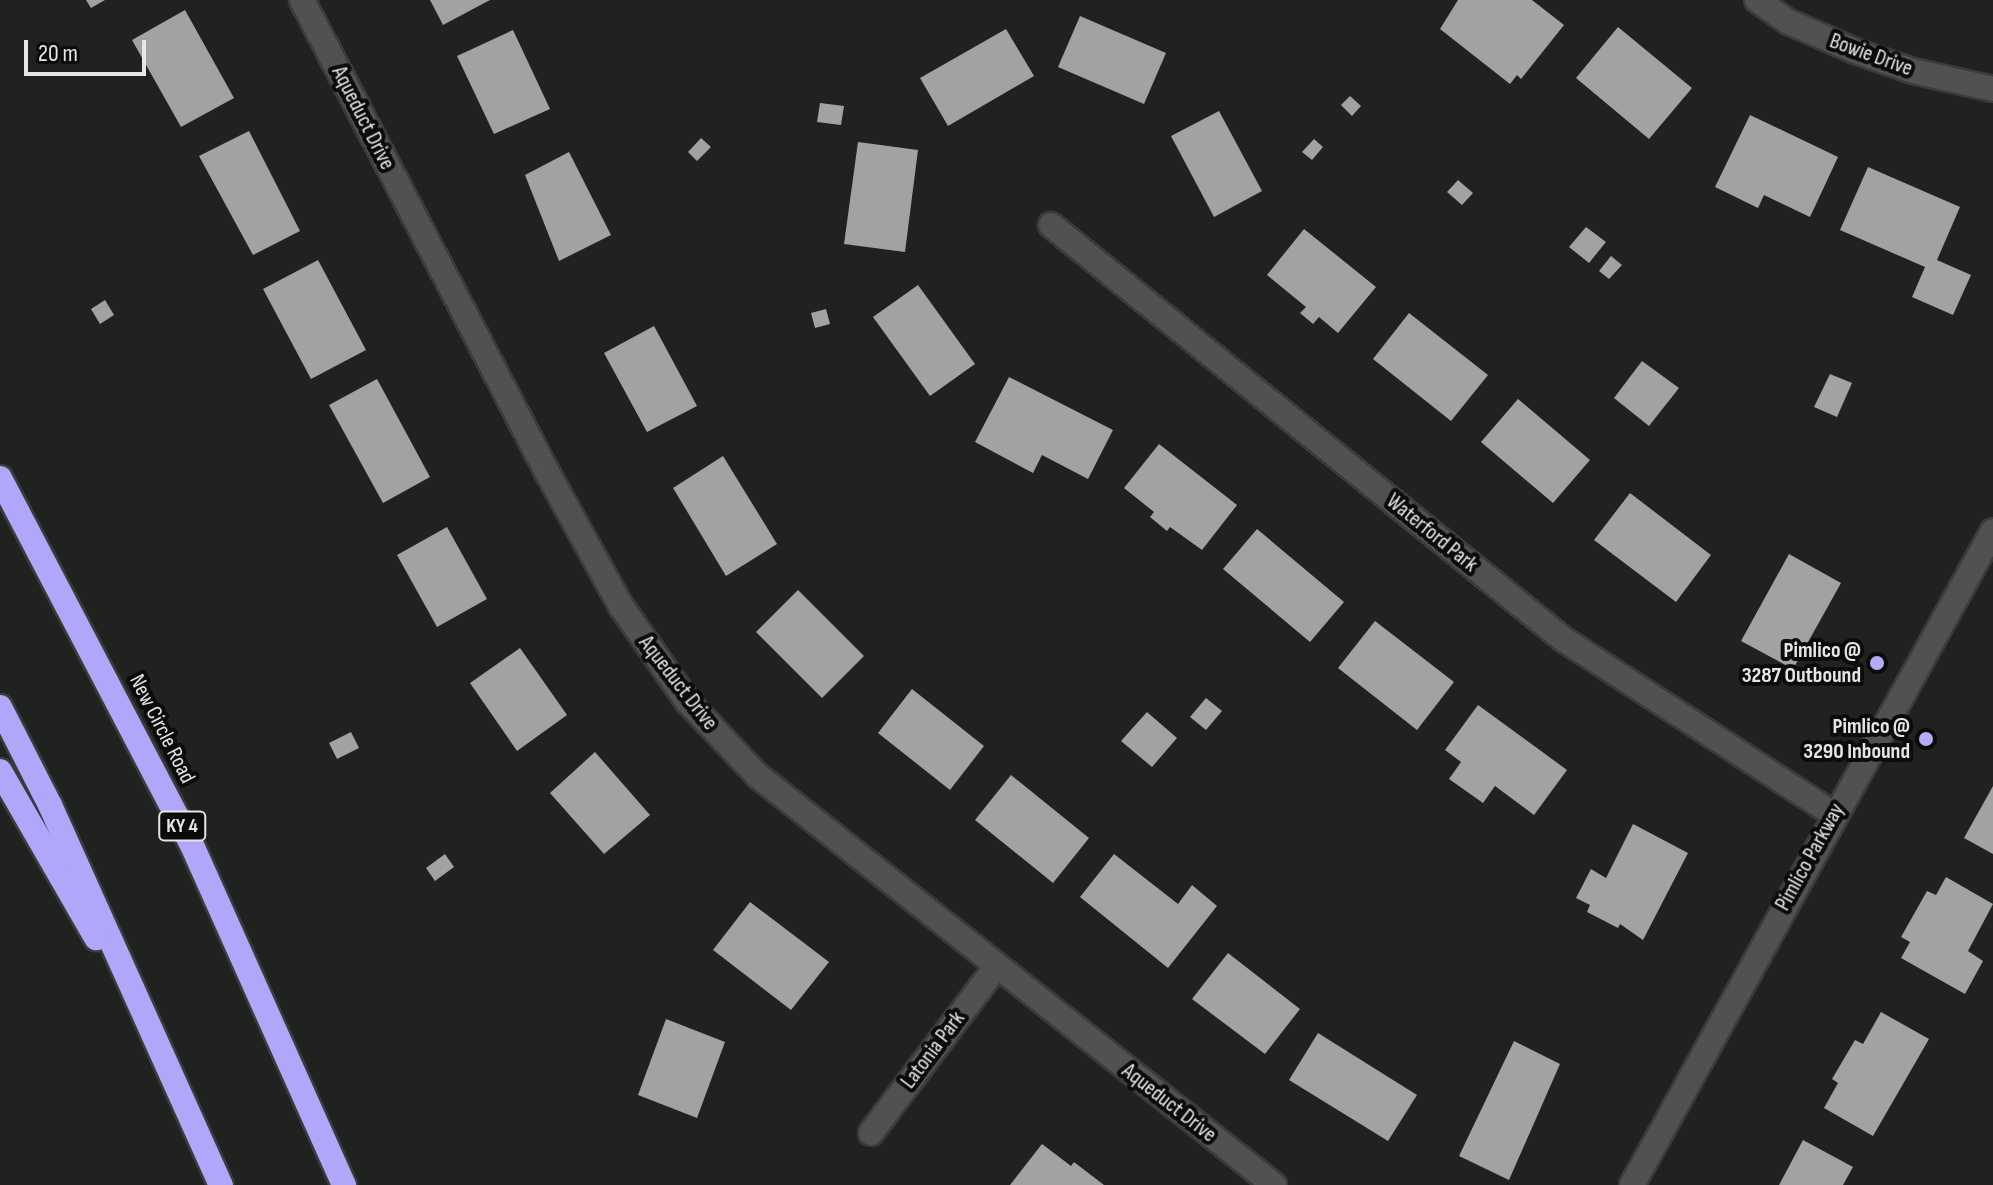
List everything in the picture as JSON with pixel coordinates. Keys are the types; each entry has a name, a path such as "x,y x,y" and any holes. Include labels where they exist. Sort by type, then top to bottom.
{"highway":[{"name":"New Circle Road","path":"0,478 191,843 344,1185"},
{"path":"0,707 171,1068 221,1185"},
{"path":"0,771 171,1068"}],"street":[{"name":"Aqueduct Drive","path":"302,0 547,472 656,662 757,775 1274,1185"},
{"name":"Bowie Drive","path":"1757,0 1789,22 1855,51 1913,71 1993,89"},
{"name":"Waterford Park","path":"1051,225 1563,639 1834,814"},
{"name":"Pimlico Parkway","path":"1632,1185 1834,814 1993,531"},
{"name":"Latonia Park","path":"871,1133 996,967"}],"building":[{"path":"86,0 105,0 91,8"},
{"path":"430,0 490,0 443,25"},
{"path":"1458,0 1532,0 1564,25 1521,79 1517,75 1510,84 1440,29"},
{"path":"185,10 234,98 181,127 132,40"},
{"path":"1080,16 1166,53 1144,104 1058,67"},
{"path":"1618,27 1692,88 1649,139 1576,78"},
{"path":"1006,29 1034,76 948,126 920,78"},
{"path":"513,30 550,109 494,134 457,56"},
{"path":"1350,96 1361,106 1352,116 1341,105"},
{"path":"820,103 844,106 841,125 817,122"},
{"path":"1219,111 1262,191 1214,217 1171,136"},
{"path":"1750,115 1838,157 1810,217 1764,195 1758,208 1715,187"},
{"path":"249,131 300,231 253,255 199,156"},
{"path":"701,138 711,147 697,161 688,152"},
{"path":"1314,139 1323,147 1312,160 1302,152"},
{"path":"858,142 918,150 905,252 844,244"},
{"path":"569,152 611,235 559,261 525,175"},
{"path":"1868,167 1960,207 1937,260 1971,275 1953,315 1912,297 1925,267 1840,230"},
{"path":"1458,180 1473,193 1462,205 1447,192"},
{"path":"1586,227 1606,242 1589,263 1569,247"},
{"path":"1304,229 1376,287 1338,333 1319,317 1313,324 1300,313 1306,307 1267,275"},
{"path":"1611,256 1622,265 1609,279 1599,271"},
{"path":"318,260 366,350 311,379 263,289"},
{"path":"918,285 975,364 930,396 873,317"},
{"path":"105,300 114,315 100,324 91,309"},
{"path":"826,309 830,324 815,328 811,313"},
{"path":"1409,313 1488,375 1451,421 1373,359"},
{"path":"654,326 697,406 647,432 604,353"},
{"path":"1642,361 1679,388 1649,426 1614,398"},
{"path":"1830,374 1852,383 1837,417 1814,407"},
{"path":"1009,377 1113,430 1088,479 1042,455 1033,473 975,442"},
{"path":"377,379 430,477 383,503 329,405"},
{"path":"1518,399 1590,460 1553,503 1481,442"},
{"path":"1159,444 1237,505 1202,550 1170,527 1167,531 1150,517 1154,512 1124,488"},
{"path":"723,456 777,544 726,576 673,488"},
{"path":"1630,493 1711,555 1676,602 1594,540"},
{"path":"447,527 487,599 437,627 397,555"},
{"path":"1257,529 1344,602 1310,642 1223,569"},
{"path":"1789,554 1841,583 1793,669 1741,641"},
{"path":"798,590 864,656 822,698 756,632"},
{"path":"1375,621 1454,682 1417,730 1338,668"},
{"path":"520,648 567,715 517,751 470,683"},
{"path":"912,689 984,746 950,790 878,733"},
{"path":"1206,698 1222,711 1206,730 1190,717"},
{"path":"1478,705 1567,770 1534,815 1495,786 1483,803 1449,779 1461,762 1445,750"},
{"path":"1147,712 1177,738 1152,767 1121,741"},
{"path":"351,732 359,748 337,759 329,743"},
{"path":"595,752 650,815 604,854 550,793"},
{"path":"1011,775 1089,838 1053,883 975,820"},
{"path":"1993,786 1993,854 1964,838"},
{"path":"1633,824 1688,853 1643,940 1620,924 1618,928 1587,912 1590,905 1576,898 1591,869 1606,878"},
{"path":"445,854 454,867 435,881 426,868"},
{"path":"1114,854 1178,904 1192,885 1217,906 1168,968 1080,897"},
{"path":"1946,877 1993,904 1968,951 1983,961 1965,994 1901,958 1910,942 1901,937 1927,891 1936,895"},
{"path":"750,902 829,962 791,1010 713,950"},
{"path":"1228,953 1300,1009 1265,1054 1192,999"},
{"path":"1881,1012 1929,1039 1873,1136 1824,1108 1838,1083 1832,1079 1855,1040 1863,1044"},
{"path":"666,1019 725,1042 697,1118 638,1095"},
{"path":"1318,1033 1417,1095 1388,1141 1289,1080"},
{"path":"1514,1041 1560,1064 1509,1180 1459,1156"},
{"path":"1803,1140 1853,1167 1843,1185 1779,1185"},
{"path":"1042,1144 1071,1166 1074,1162 1104,1185 1010,1185"}],"place":[{"name":"Pimlico @ 3287 Outbound","path":"1877,663"},
{"name":"Pimlico @ 3290 Inbound","path":"1926,739"}]}
